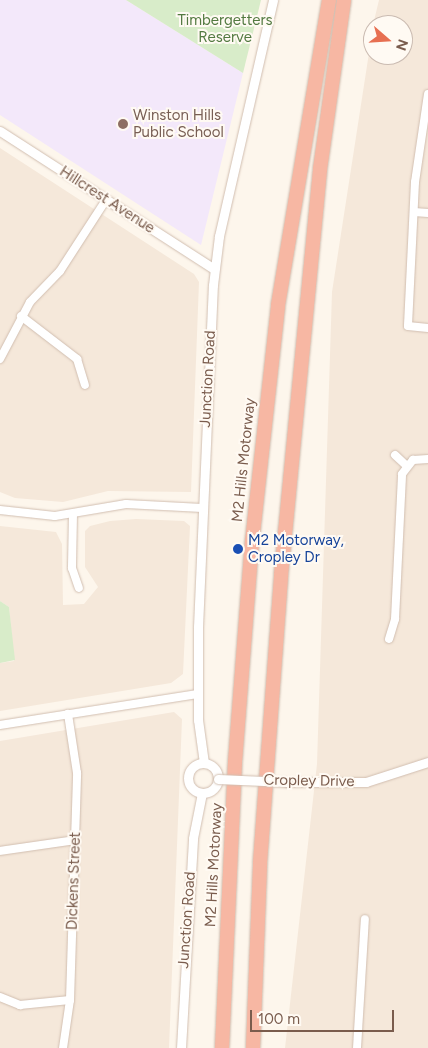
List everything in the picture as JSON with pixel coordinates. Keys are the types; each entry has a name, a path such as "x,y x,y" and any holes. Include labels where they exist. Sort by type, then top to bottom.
{"highway":[{"name":"M2 Hills Motorway","path":"222,1048 236,762 252,542 278,305 329,0"},
{"path":"253,1048 260,863 281,575 320,169 344,0"}],"street":[{"name":"Junction Road","path":"204,763 198,694 202,508 214,269 273,0"},
{"path":"428,94 418,152 408,326 428,328"},
{"name":"Hillcrest Avenue","path":"0,131 214,269"},
{"path":"0,359 21,316 60,271 106,200"},
{"path":"414,212 428,213"},
{"path":"21,316 77,359 85,385"},
{"path":"395,455 407,466"},
{"path":"389,639 395,619 401,482 407,466 418,458 428,459"},
{"path":"0,510 38,516 73,514 126,504 202,508"},
{"path":"73,514 72,568 79,588"},
{"path":"0,725 198,694"},
{"name":"Dickens Street","path":"63,1048 70,1000 77,773 68,714"},
{"name":"Cropley Drive","path":"218,779 287,782 366,782 428,762"},
{"path":"204,763 215,770 218,779 211,790 202,793 190,786 188,777 191,768 204,763"},
{"name":"Junction Road","path":"181,1048 192,847 202,793"},
{"path":"0,851 75,840"},
{"path":"357,1048 365,919"},
{"path":"0,997 20,1004 70,1000"}],"shaded area":[{"name":"Winston Hills Public School","path":"0,0 126,0 243,73 201,245 0,115"},
{"path":"379,0 428,0 428,1048 285,1048 317,764 332,292 367,65 413,65 413,15 375,15"},
{"path":"0,148 194,274 199,282 191,492 108,491 63,502 15,498 0,492"},
{"path":"136,519 184,521 190,526 183,674 171,683 0,711 0,663 14,661 9,607 0,601 0,526 56,532 62,544 63,605 84,604 98,587 85,567 85,531 90,526 110,521"},
{"path":"174,712 182,719 169,1048 0,1048 0,741"}],"green space":[{"name":"Timbergetters Reserve","path":"126,0 261,0 243,73"},
{"path":"0,601 9,607 15,660 0,663"}],"place":[{"name":"Winston Hills Public School","path":"123,124"},
{"name":"M2 Motorway, Cropley Dr","path":"238,549"}]}
